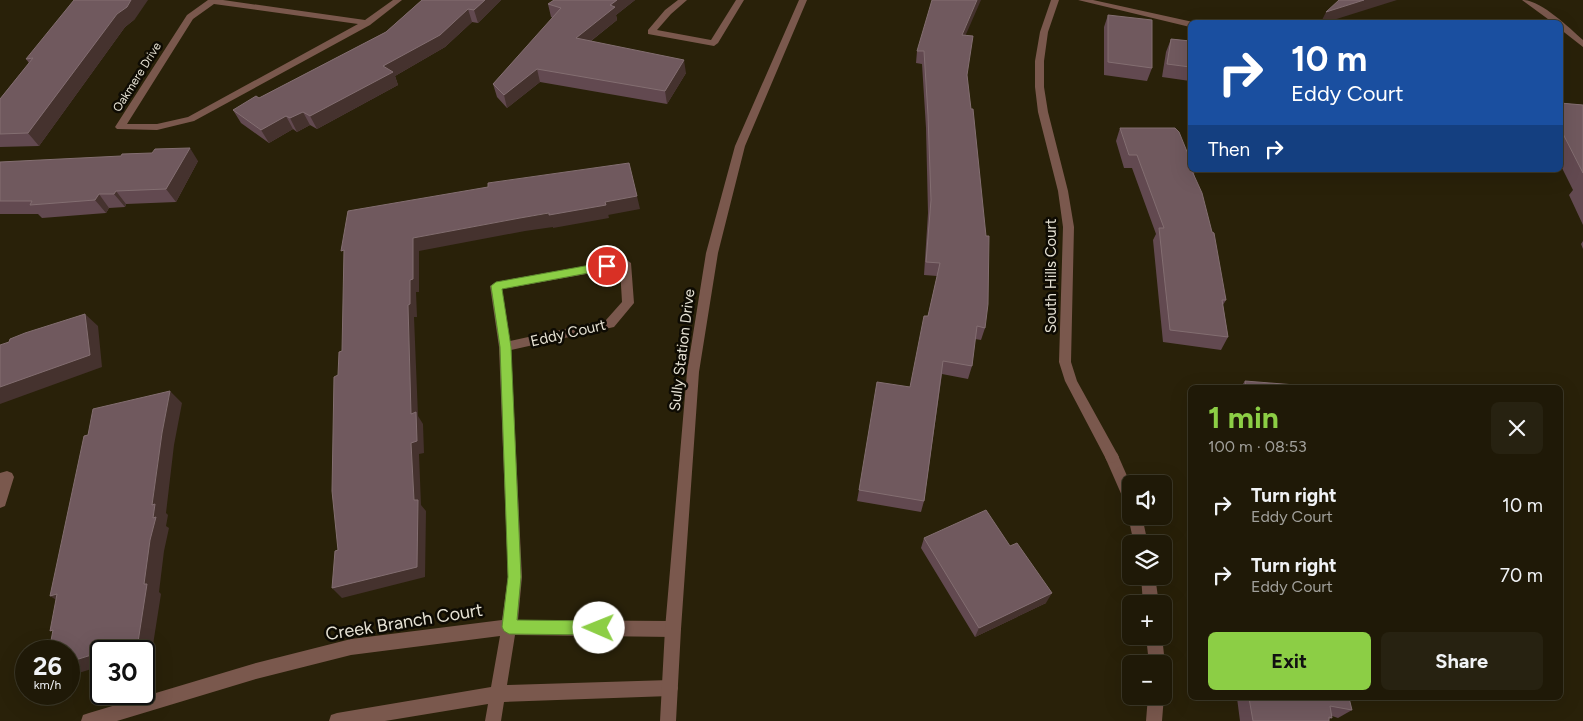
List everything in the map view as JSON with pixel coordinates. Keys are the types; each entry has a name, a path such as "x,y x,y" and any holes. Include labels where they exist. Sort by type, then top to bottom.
{"street":[{"name":"Oakmere Drive","path":"367,23 212,1 190,17 120,127 157,126 191,119 367,23 398,0"},
{"path":"683,0 668,12 651,32 714,43 740,0"},
{"name":"Sully Station Drive","path":"668,721 673,629 693,372 712,253 740,146 803,0"},
{"name":"South Hills Court","path":"1055,0 1044,24 1038,52 1038,83 1042,117 1060,180 1069,223 1065,362 1071,382 1112,457 1122,480"},
{"path":"1082,0 1188,24"},
{"path":"1526,0 1554,20"},
{"path":"1563,27 1583,44"},
{"name":"Eddy Court","path":"493,721 496,694 509,627 515,577 505,347 496,286 625,263 628,303 610,324 505,347"},
{"path":"0,480 7,477 0,502"},
{"name":"Creek Branch Court","path":"89,721 256,671 350,647 509,627 673,629"},
{"path":"337,721 496,694 670,688"},
{"path":"1154,721 1155,705"}],"building":[{"path":"74,0 131,0 127,7 117,14 28,133 0,134 0,99 33,58 26,59"},
{"path":"422,0 485,0 474,10 468,9 440,35 383,66 393,72 310,116 303,112 290,118 286,116 261,130 233,110 256,96 259,98 386,32"},
{"path":"554,0 617,0 610,5 615,7 576,38 684,60 665,91 537,69 504,95 493,84 561,8 548,4"},
{"path":"932,0 977,0 962,35 973,36 967,75 971,109 973,109 986,236 989,236 988,304 985,328 977,326 972,366 943,361 924,501 859,490 877,382 910,387 924,316 928,316 940,263 926,262 931,200 928,115 924,51 917,51"},
{"path":"1339,0 1364,0 1326,12"},
{"path":"1108,15 1152,20 1152,68 1108,62"},
{"path":"1171,39 1188,41 1188,67 1167,64"},
{"path":"1563,103 1583,105 1583,173 1563,134"},
{"path":"1120,128 1175,128 1179,132 1188,154 1188,172 1192,172 1202,193 1212,232 1214,233 1226,300 1222,300 1228,337 1170,330 1159,228 1164,228 1137,155 1129,155"},
{"path":"190,148 166,189 116,191 114,194 99,194 95,200 30,205 32,201 0,201 0,162 121,156 122,154 152,153 155,149"},
{"path":"629,163 637,196 605,202 606,205 549,215 549,213 413,238 413,279 410,280 410,304 408,305 411,414 416,412 417,441 411,443 414,500 418,500 417,567 332,588 335,551 338,550 332,491 334,377 338,375 339,352 342,351 344,250 341,251 348,211 488,187 488,183"},
{"path":"85,314 90,355 0,387 0,345 25,333"},
{"path":"1245,381 1295,385 1246,385"},
{"path":"170,391 152,505 155,504 153,518 156,517 150,540 144,584 147,584 138,640 90,640 90,655 80,659 80,640 51,640 53,630 50,631 57,594 50,596 84,436 88,435 93,409"},
{"path":"986,510 1010,546 1017,543 1052,593 979,628 924,538"},
{"path":"1249,700 1350,700 1352,710 1330,706 1332,718 1329,717 1329,721 1253,721"}],"route":[{"path":"599,628 509,627 515,577 505,347 496,286 607,266"}]}
